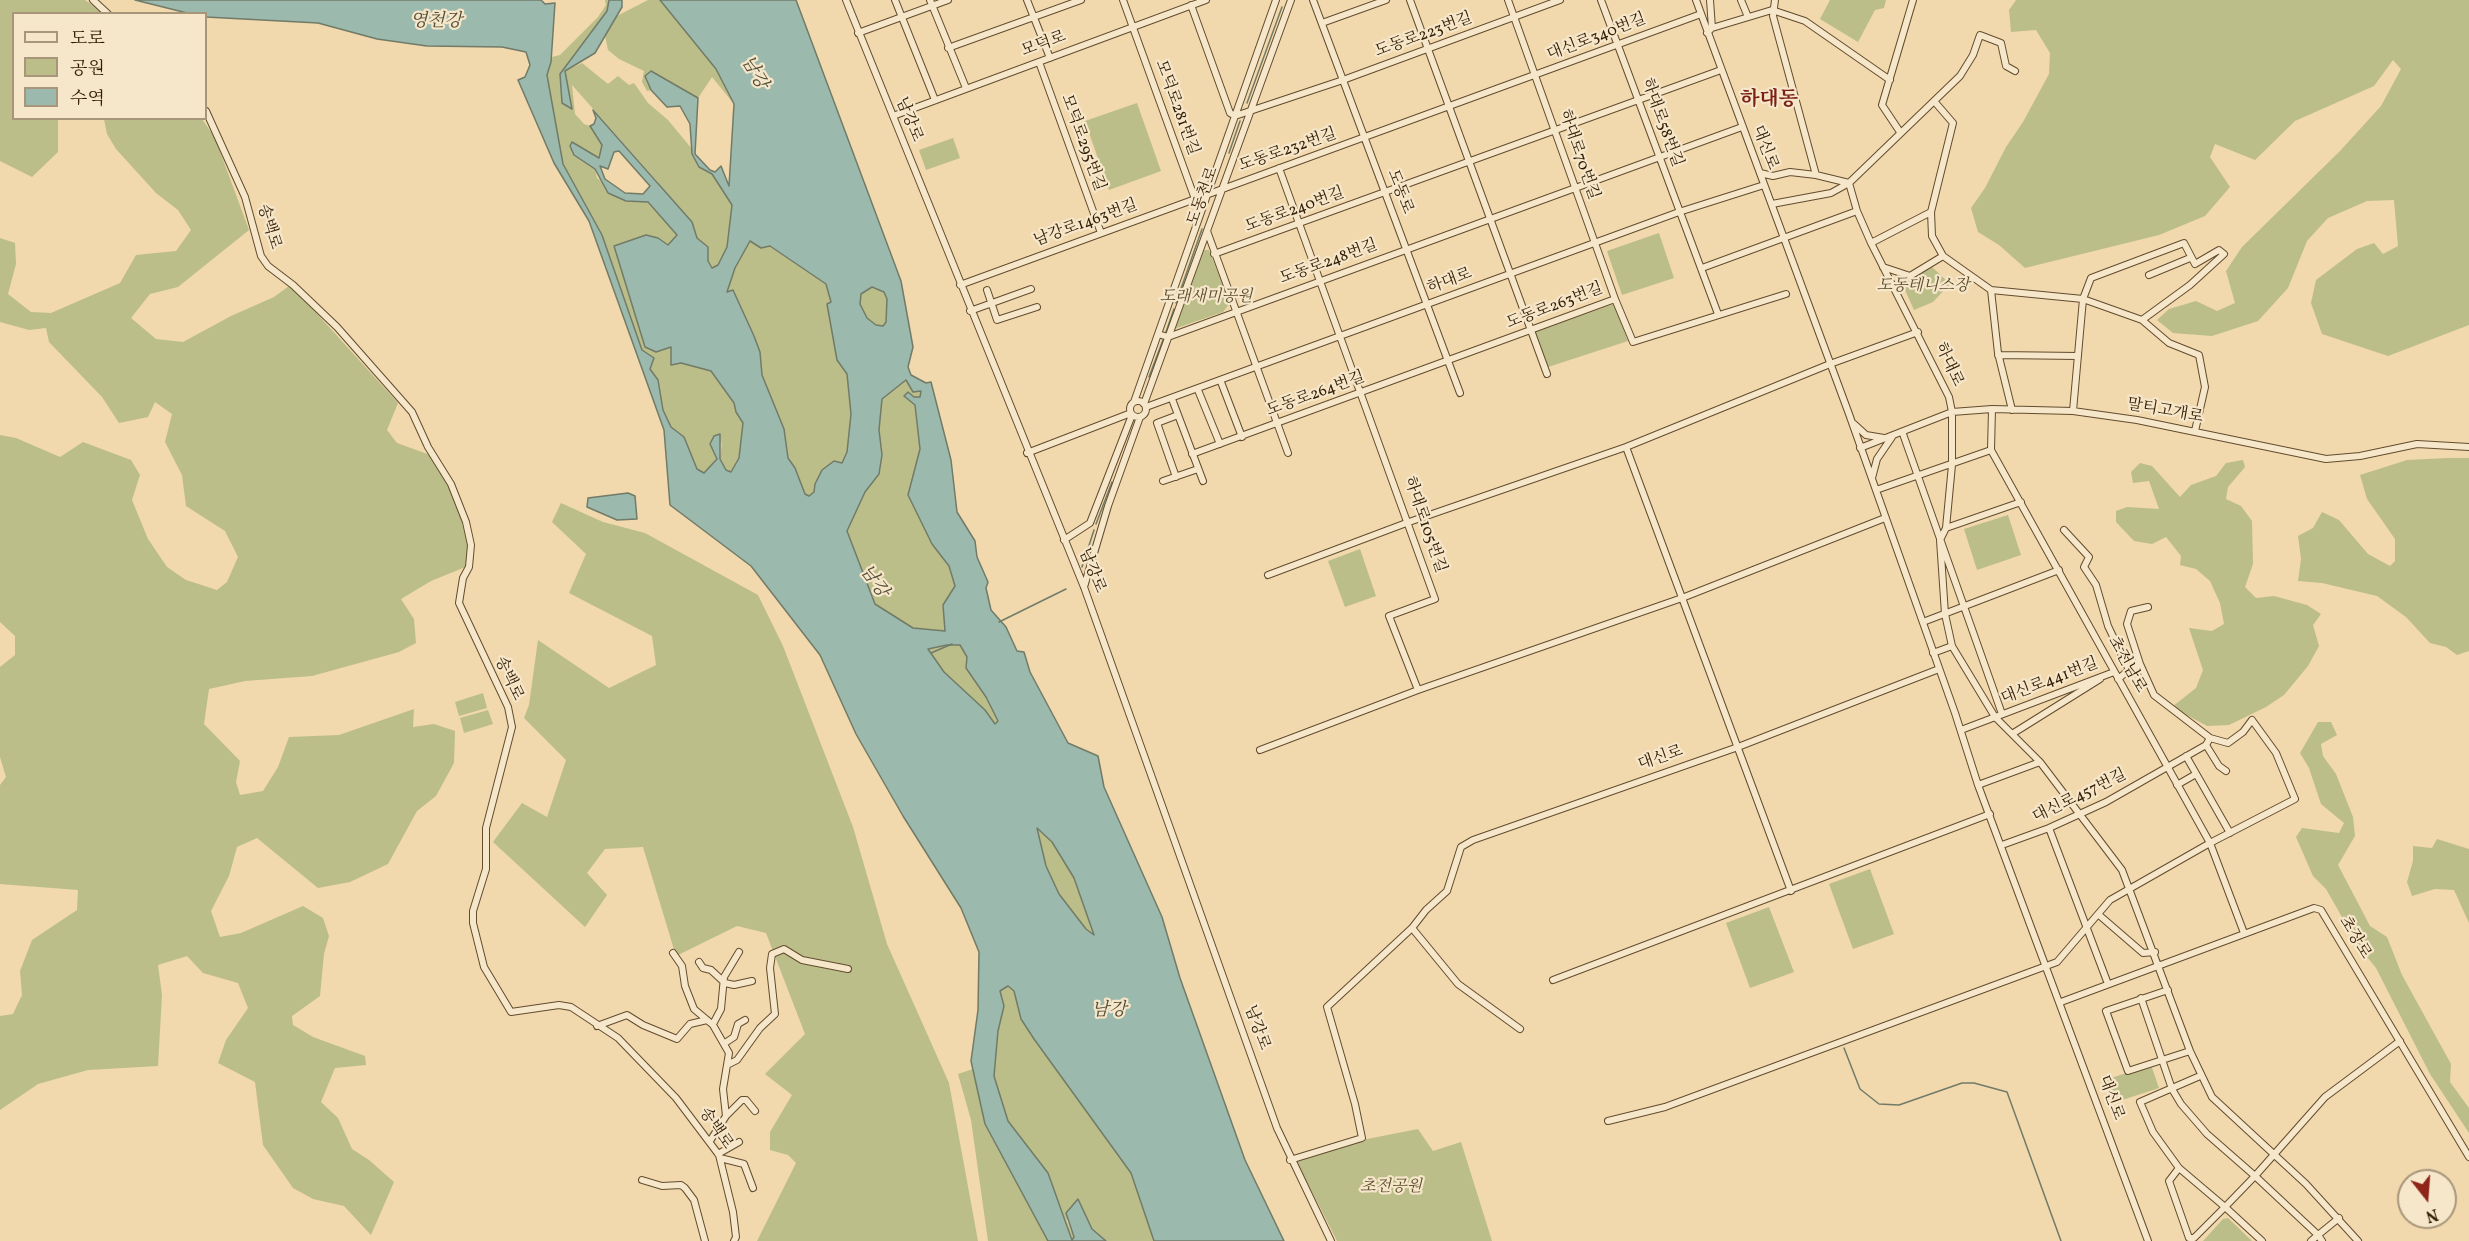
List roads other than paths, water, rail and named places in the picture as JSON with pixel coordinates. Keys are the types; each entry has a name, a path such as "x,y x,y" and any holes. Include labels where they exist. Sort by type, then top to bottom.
{"street":[{"path":"93,0 106,12"},
{"name":"남강로","path":"846,0 1027,453 1084,587 1290,1160 1331,1241"},
{"path":"895,0 935,100"},
{"path":"858,33 902,18 931,3 948,0"},
{"path":"1027,0 1050,58"},
{"path":"948,48 1081,0"},
{"name":"모덕로281번길","path":"1123,0 1195,199"},
{"name":"모덕로","path":"892,116 1206,0"},
{"name":"도동천로","path":"1132,414 1130,408 1276,0"},
{"name":"도동천로","path":"1140,417 1221,188 1291,0"},
{"name":"도동로","path":"1313,0 1460,393"},
{"path":"1322,23 1386,0"},
{"path":"1410,0 1547,374"},
{"name":"하대로70번길","path":"1508,0 1595,244"},
{"name":"도동로223번길","path":"1235,116 1343,80 1560,0"},
{"name":"하대로58번길","path":"1601,0 1718,314"},
{"name":"대신로","path":"1696,0 1710,31 1721,70 1849,414 1961,730 1978,785 2061,1002 2148,1241"},
{"path":"1710,0 1710,31 1772,10 1805,21 1890,80"},
{"path":"1741,0 1748,17"},
{"path":"1775,0 1772,10 1789,84 1816,175"},
{"path":"1900,132 1882,105 1913,0"},
{"path":"931,3 966,88"},
{"path":"1191,5 1230,113 1235,116"},
{"name":"대신로340번길","path":"1449,106 1701,14"},
{"path":"1772,204 1831,193 1848,183 1960,76 1980,35 2001,43 2006,66 2014,71"},
{"name":"모덕로295번길","path":"1039,62 1101,233"},
{"name":"도동로240번길","path":"1214,254 1638,98 1721,70"},
{"path":"1934,102 1953,123 1931,212 1932,236 1943,256 1991,290 2083,299 2142,320 2169,343 2199,355 2205,387 2195,431"},
{"name":"도동로232번길","path":"1221,188 1449,106"},
{"name":"송백로","path":"207,113 246,197 261,256 337,327 412,412 428,447 451,484 466,522 471,545 469,567 463,578 459,603 508,707 512,728 486,828 486,869 473,911 473,923 484,968 511,1012 565,1005 618,1038 676,1098 719,1156 733,1212 736,1237 734,1241"},
{"name":"도동로248번길","path":"1168,336 1742,127"},
{"name":"하대로105번길","path":"1279,168 1435,599 1389,616 1418,690"},
{"path":"1760,173 1773,176 1790,172 1816,175 1848,183"},
{"name":"하대로","path":"1848,183 1870,243 1918,332 1948,397 1952,412 1952,464 1946,528"},
{"name":"하대로","path":"1145,406 1258,369 1426,304 1679,212 1764,185"},
{"name":"남강로1463번길","path":"960,285 1221,188"},
{"path":"1202,210 1210,208 1213,212"},
{"path":"1702,268 1857,211"},
{"path":"1870,243 1931,212"},
{"path":"1206,231 1279,423 1288,453"},
{"path":"2073,411 2083,299 2091,278 2184,243 2195,264 2219,250 2224,254 2190,285 2142,320"},
{"name":"도동로263번길","path":"1448,361 1616,299 1595,244"},
{"path":"1883,267 1910,276 1943,256"},
{"path":"2149,275 2190,258"},
{"path":"970,311 1031,289"},
{"path":"987,290 997,320 1036,306"},
{"path":"1991,290 1998,355 2012,410"},
{"path":"1616,299 1634,342 1786,294"},
{"path":"1170,300 1174,306 1180,303"},
{"path":"1268,575 1408,522 1626,447 1830,364 1918,332"},
{"path":"1158,334 1168,336"},
{"path":"1998,355 2078,356"},
{"name":"도동로264번길","path":"1192,454 1448,361"},
{"path":"1221,382 1242,437"},
{"path":"1198,390 1220,444"},
{"path":"1172,399 1203,481"},
{"path":"1134,402 1145,406"},
{"path":"1876,490 1991,450 1992,409"},
{"name":"말티고개로","path":"1860,448 1903,434 1952,412 1992,409 2073,411 2195,431 2326,459 2360,456 2417,444 2469,447"},
{"path":"1064,540 1088,525 1092,518 1132,414"},
{"path":"1027,453 1132,414 1140,417 1084,587"},
{"path":"1849,414 1858,429 1866,435 1877,439 1893,436"},
{"path":"1176,477 1156,425 1158,422 1178,415"},
{"path":"1903,434 2002,714"},
{"path":"1872,479 1877,459 1893,436"},
{"path":"1626,447 1791,891"},
{"name":"초전남로","path":"1991,450 2210,843 2244,933"},
{"path":"1163,482 1198,469"},
{"path":"1933,653 1952,646 1945,614 1940,540 1946,528 2021,502"},
{"path":"1092,518 1094,526 1099,527 1104,523"},
{"path":"1260,750 1418,690 1682,598 1886,518"},
{"path":"2064,530 2088,554 2089,558 2084,567 2096,585 2108,626 2129,670"},
{"path":"1923,622 2059,570"},
{"path":"1608,1121 1665,1107 1844,1043 2057,962 2110,900 2210,843 2295,799 2276,753 2252,720 2243,732 2228,743 2210,738 2154,695 2140,664 2127,624 2131,611 2148,607"},
{"name":"대신로441번길","path":"1952,646 1995,717"},
{"path":"2118,679 2140,664"},
{"name":"대신로","path":"1412,928 1426,910 1447,891 1461,847 1473,840 1738,747 1939,669"},
{"name":"대신로441번길","path":"1961,730 2114,672"},
{"path":"2012,734 2097,683 2103,676"},
{"path":"1995,717 2040,762 2122,870 2160,965 2200,1076 2212,1096 2339,1218 2358,1241"},
{"path":"2210,738 2206,745 2219,766 2226,771"},
{"name":"대신로457번길","path":"2002,845 2081,814 2206,745"},
{"path":"2186,756 2230,833"},
{"path":"1978,785 2040,762"},
{"path":"2178,785 2196,774"},
{"path":"1553,980 1990,814"},
{"path":"2049,828 2108,984"},
{"name":"초장로","path":"2061,1002 2314,908 2321,910 2469,1157"},
{"path":"2099,915 2143,953 2155,952"},
{"path":"1290,1160 1362,1138 1355,1104 1327,1007 1412,928 1458,984 1520,1029"},
{"path":"729,1064 737,1060 760,1028 775,1014 770,968 772,954 784,949 802,960 848,969"},
{"path":"597,1026 627,1015 643,1025 677,1039 692,1022 710,1022 721,1009 725,975 739,952"},
{"path":"673,953 682,966 685,986 694,1009 710,1022 725,1043 729,1053 729,1064 723,1089 726,1116"},
{"path":"699,962 703,968 711,970 725,983 734,985 752,981"},
{"path":"2168,990 2106,1011 2128,1071 2190,1050"},
{"path":"2141,998 2164,1059 2172,1089 2181,1104 2207,1134 2320,1238"},
{"path":"725,1043 734,1037 738,1024 745,1020"},
{"path":"2180,1168 2169,1181 2190,1238 2194,1238 2255,1176 2325,1097 2400,1041"},
{"path":"2200,1076 2140,1101 2153,1132 2180,1168 2262,1241"},
{"path":"710,1141 726,1116 742,1100 746,1100 755,1111"},
{"path":"719,1156 739,1142"},
{"path":"719,1156 744,1164 753,1188"},
{"path":"642,1180 662,1186 681,1185 685,1188 694,1200 705,1241"},
{"path":"2311,1241 2320,1238 2339,1218"}],"water":[{"path":"135,0 541,0 545,4 555,3 551,62 547,75 563,164 602,235 642,350 654,358 650,369 658,380 663,410 671,427 684,437 697,469 704,473 717,459 710,444 714,436 720,434 720,459 726,470 731,472 739,458 743,423 736,412 734,403 711,371 681,363 671,365 671,347 656,352 645,347 614,246 646,235 658,238 668,245 677,235 648,202 626,201 608,193 595,169 574,155 570,146 572,142 599,158 602,145 590,126 594,124 596,118 593,110 692,222 697,238 708,247 708,261 712,268 718,265 727,247 732,205 712,174 699,167 692,154 690,124 680,106 667,107 651,90 645,76 651,71 698,98 695,154 710,170 715,172 721,166 729,186 734,104 716,69 660,0 796,0 901,281 913,347 908,367 911,375 926,383 931,382 951,460 957,512 975,541 977,557 988,582 986,588 991,610 1006,627 1017,651 1024,652 1030,672 1068,743 1098,756 1104,787 1162,917 1180,978 1245,1160 1284,1241 1154,1241 1131,1173 1034,1039 1021,1019 1014,991 1008,986 1000,991 1004,1006 998,1031 994,1076 1008,1121 1048,1173 1072,1240 1074,1237 1066,1213 1078,1199 1092,1229 1106,1241 1048,1241 985,1124 971,1061 978,1010 979,952 961,908 903,816 856,734 820,655 751,566 670,505 664,430 589,221 554,163 518,80 525,77 530,65 526,52 502,47 427,46 377,39 318,23 207,17 207,12 183,12","holes":["619,151 650,186 643,194 625,193 605,179 600,166 608,169 614,152","750,241 761,248 770,246 826,284 831,302 827,304 837,360 847,374 851,414 847,452 842,463 834,461 822,470 814,492 809,496 805,494 795,468 788,458 784,429 762,375 760,352 754,336 733,290 727,292 735,268","872,287 884,292 887,299 886,322 883,326 876,325 867,318 860,304 861,294","906,380 913,392 921,391 920,397 914,397 908,392 904,396 915,405 920,449 908,495 932,544 949,566 955,586 943,605 945,631 913,628 875,604 847,531 865,492 879,474 882,455 879,430 882,399","960,645 967,657 966,668 986,697 998,721 995,724 985,710 944,672 928,649","1037,828 1052,842 1074,878 1094,935 1086,929 1059,894 1046,866"]},
{"path":"609,0 622,0 622,7 595,53 565,71 572,109 562,103 560,74 607,11"},
{"path":"628,493 635,496 637,519 617,520 587,507 588,498"}],"waterway":[{"path":"1247,103 1282,7"},
{"path":"1229,153 1240,121"},
{"path":"1176,303 1202,229"},
{"path":"1166,332 1174,309"},
{"path":"1149,377 1163,340"},
{"path":"1096,524 1112,482"},
{"path":"1082,567 1094,530"},
{"path":"999,622 1066,589"},
{"path":"931,653 952,644"},
{"path":"1844,1048 1860,1089 1879,1104 1899,1105 1962,1083 1974,1083 2007,1092 2061,1241"}],"district":[{"name":"하대동","path":"1769,101"}],"water label":[{"name":"영천강","path":"436,23"},
{"name":"남강","path":"753,73"},
{"name":"남강","path":"873,582"},
{"name":"남강","path":"1109,1012"}],"park label":[{"name":"도동테니스장","path":"1923,287"},
{"name":"도래새미공원","path":"1206,298"},
{"name":"초전공원","path":"1391,1188"}]}
